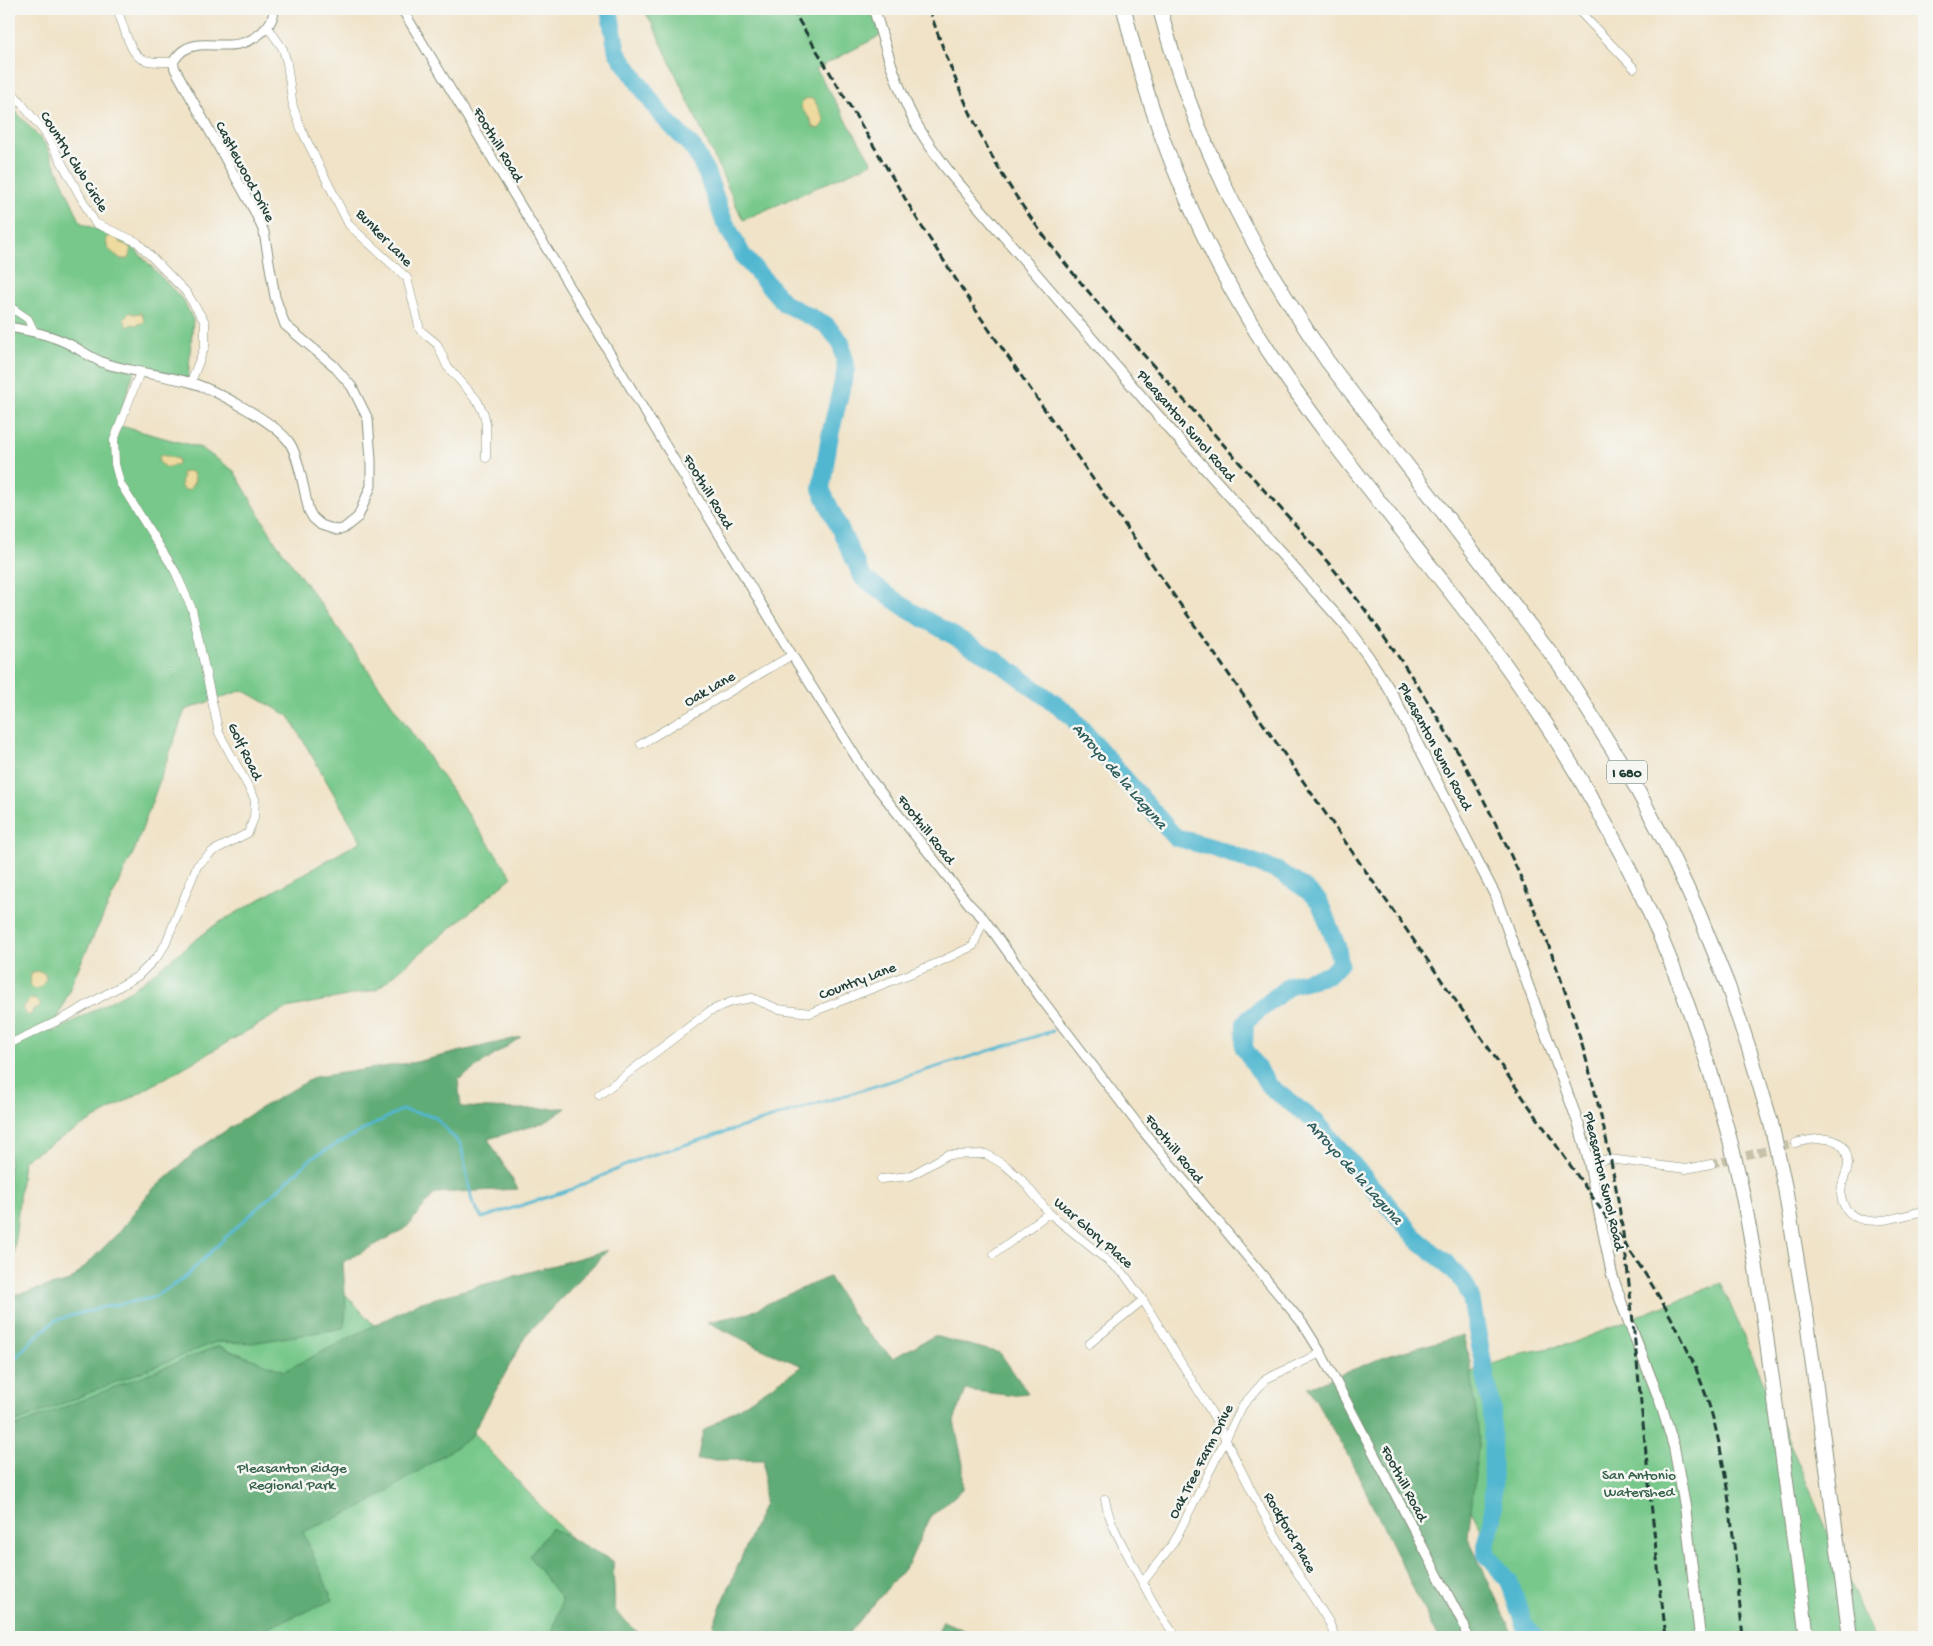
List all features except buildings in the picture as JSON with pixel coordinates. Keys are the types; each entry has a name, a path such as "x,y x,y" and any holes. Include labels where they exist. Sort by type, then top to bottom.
{"highway":[{"name":"I 680","path":"1124,9 1147,93 1170,161 1195,219 1227,281 1292,386 1524,690 1559,744 1598,812 1628,867 1658,932 1686,1001 1708,1066 1728,1132 1743,1198 1765,1328 1806,1637"},
{"name":"I 680","path":"1160,9 1184,89 1206,147 1260,257 1292,310 1328,362 1560,665 1633,782 1666,844 1699,914 1728,986 1750,1052 1771,1123 1786,1188 1807,1321 1850,1637"}],"main road":[{"name":"Pleasanton Sunol Road","path":"874,9 900,88 914,120 932,150 953,177 1166,425 1326,601 1351,632 1378,671 1412,730 1495,895 1579,1124 1589,1162 1612,1275 1634,1338 1660,1401 1674,1446 1685,1506 1700,1637"}],"street":[{"path":"118,9 136,56 148,62 173,62 184,50 195,46 245,43 254,39 268,27 274,14 274,9"},
{"name":"Foothill Road","path":"402,9 792,655 868,776 968,904 984,919 1081,1052 1149,1139 1303,1324 1322,1353 1465,1627 1466,1637"},
{"path":"1577,9 1634,68"},
{"name":"Bunker Lane","path":"268,27 284,49 293,107 302,131 349,224 407,278 420,330 437,344 447,366 477,400 484,414 486,424 486,458"},
{"name":"Castlewood Drive","path":"9,327 34,331 62,340 95,361 191,382 251,411 285,438 295,455 309,511 313,518 328,529 343,529 358,517 371,486 368,419 352,387 333,365 285,325 275,297 264,232 254,210 175,69 173,62"},
{"name":"Country Club Circle","path":"9,88 46,134 95,223 137,242 186,292 205,322 205,346 191,382"},
{"path":"9,306 28,319 34,331"},
{"name":"Golf Road","path":"9,1044 66,1017 138,976 165,945 197,866 213,851 248,833 254,818 255,799 220,733 192,609 175,571 120,483 115,464 114,440 140,372"},
{"name":"Oak Lane","path":"641,744 792,655"},
{"name":"Country Lane","path":"599,1095 710,1012 731,1002 752,998 778,1009 810,1013 844,998 936,964 973,946 984,919"},
{"path":"1795,1143 1815,1139 1830,1139 1841,1143 1846,1151 1848,1165 1841,1196 1851,1216 1864,1220 1884,1220 1924,1211"},
{"name":"War Glory Place","path":"881,1179 910,1176 947,1155 986,1154 1006,1166 1022,1180 1049,1213 1124,1274 1143,1300 1226,1438"},
{"path":"1589,1162 1610,1159 1686,1169 1711,1164"},
{"path":"994,1254 1049,1213"},
{"path":"1089,1344 1143,1300"},
{"name":"Oak Tree Farm Drive","path":"1142,1582 1174,1542 1243,1405 1266,1379 1322,1353"},
{"name":"Rockford Place","path":"1226,1438 1262,1510 1293,1566 1329,1622 1335,1637"},
{"path":"1105,1499 1107,1511 1116,1532 1150,1597 1176,1637"}],"green space":[{"path":"643,9 878,9 885,33 816,69 872,163 743,220 652,23"},
{"path":"9,104 46,145 81,223 128,242 184,301 193,320 188,379 136,365 117,425 201,448 234,471 275,541 359,657 512,877 376,990 287,1008 23,1160 13,1262 9,1264","holes":["243,690 289,716 361,841 215,925 133,989 52,1033 76,973 135,849 185,710"]},
{"path":"521,1037 458,1080 461,1107 566,1108 546,1122 488,1139 518,1189 435,1193 405,1229 343,1262 346,1310 344,1328 252,1343 216,1342 9,1425 9,1294 18,1294 70,1281 119,1232 149,1193 201,1147 257,1110 315,1077 416,1062"},
{"name":"Pleasanton Ridge Regional Park","path":"608,1250 526,1335 470,1438 364,1506 303,1532 333,1600 246,1637 9,1637 9,1429 218,1346 284,1371 418,1303"},
{"path":"829,1277 858,1323 893,1358 934,1336 1000,1353 1028,1393 1007,1395 966,1390 954,1421 963,1464 963,1489 929,1518 909,1563 850,1632 843,1637 715,1637 714,1623 764,1503 764,1460 697,1460 703,1431 803,1366 770,1353 708,1322 749,1313"},
{"name":"San Antonio Watershed","path":"1721,1283 1873,1637 1534,1637 1414,1393 1523,1353 1570,1344"},
{"name":"Pleasanton Ridge Regional Park","path":"336,1284 584,1553 597,1637 9,1637 9,1413"},
{"path":"1463,1335 1470,1362 1479,1438 1468,1538 1514,1637 1437,1637 1351,1461 1308,1387 1390,1355"},
{"path":"551,1528 613,1561 615,1611 643,1637 551,1637 562,1600 529,1556"},
{"path":"943,1621 979,1637 936,1637"}],"sand":[{"path":"808,98 814,100 824,118 824,124 818,129 812,126 811,120 801,108 802,101"},
{"path":"118,236 119,241 130,247 129,259 121,259 108,248 107,237"},
{"path":"130,312 133,314 141,313 145,322 136,325 132,324 127,327 124,319"},
{"path":"162,455 178,459 178,464 166,468 159,462 159,457"},
{"path":"189,471 193,473 195,480 190,489 185,490 180,486 183,477 181,473"},
{"path":"36,971 44,973 46,978 38,989 33,989 30,985 31,974"},
{"path":"30,999 36,1000 40,1007 33,1009 32,1013 28,1016 22,1008"}],"waterway":[{"name":"Arroyo de la Laguna","path":"609,9 617,52 661,115 694,149 706,172 724,221 743,256 785,304 825,324 841,342 846,369 830,435 821,489 863,578 909,610 999,662 1070,715 1175,837 1214,848 1278,871 1304,888 1319,901 1337,946 1340,963 1329,975 1290,985 1245,1022 1244,1048 1269,1086 1316,1122 1418,1240 1445,1262 1465,1284 1471,1298 1492,1411 1493,1518 1486,1546 1486,1554 1509,1581 1524,1625 1535,1637"},
{"path":"9,1365 32,1340 56,1320 103,1307 152,1298 182,1280 313,1157 401,1110 434,1116 461,1145 472,1201 482,1218 573,1189 642,1158 1053,1031"}],"tunnel":[{"path":"1711,1164 1795,1143"}],"railway":[{"path":"792,9 922,227 981,318 1634,1257 1659,1296 1691,1357 1714,1422 1729,1502 1743,1637"},
{"path":"929,9 952,70 978,130 999,169 1029,216 1062,260 1309,540 1353,594 1401,660 1445,730 1484,801 1520,875 1551,951 1577,1029 1599,1108 1616,1188 1628,1275 1666,1637"}]}
